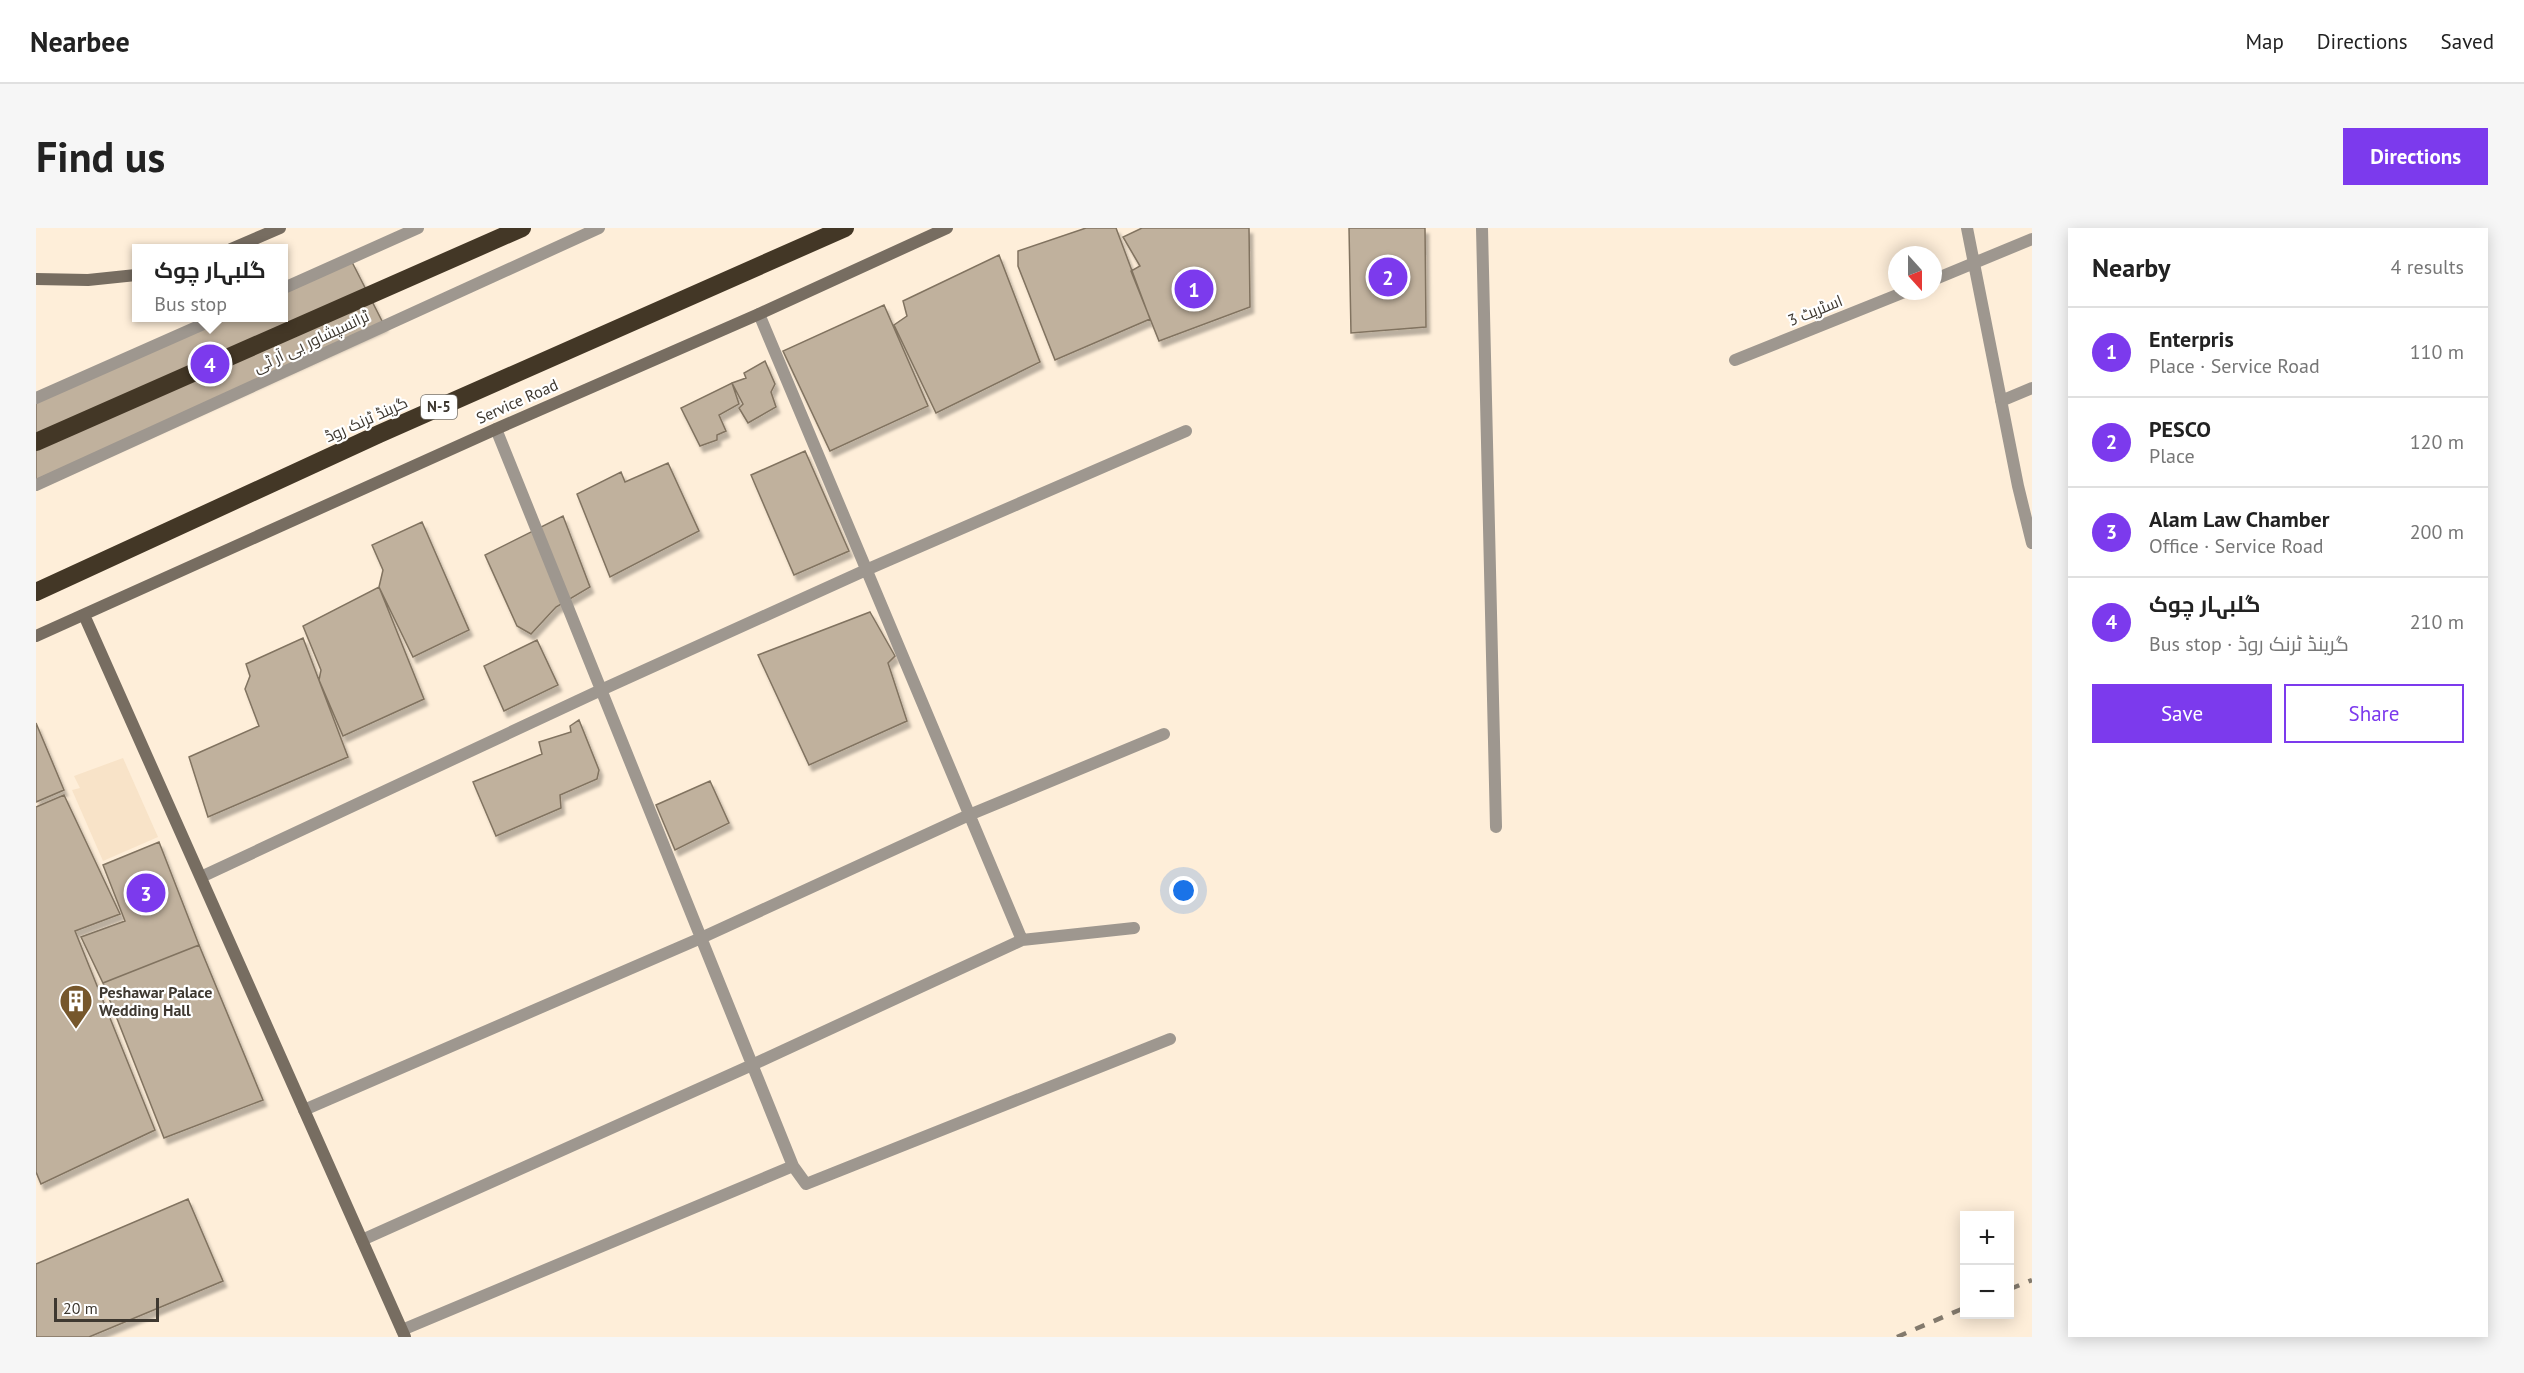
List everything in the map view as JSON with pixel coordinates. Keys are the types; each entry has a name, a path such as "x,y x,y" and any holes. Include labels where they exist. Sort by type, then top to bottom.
{"highway":[{"path":"36,442 522,228"},
{"name":"گرینڈ ٹرنک روڈ","path":"36,592 379,434 845,228"}],"street":[{"path":"243,244 280,228"},
{"path":"288,286 418,228"},
{"name":"ٹرانسپشاور بی آر ٹی","path":"36,485 599,228"},
{"name":"Service Road","path":"36,636 947,228"},
{"path":"1482,228 1496,827"},
{"path":"1967,228 2018,486 2032,543"},
{"path":"1942,276 2032,239"},
{"path":"36,279 88,280 132,275"},
{"name":"اسٹریٹ 3","path":"1735,360 1888,299"},
{"path":"759,314 1022,940"},
{"path":"36,398 208,322"},
{"path":"2001,401 2032,388"},
{"path":"496,429 793,1166 806,1184 1170,1039"},
{"path":"201,878 602,690 866,570 1186,431"},
{"path":"84,615 404,1334 793,1166"},
{"path":"304,1110 701,938 969,815 1164,734"},
{"path":"362,1240 752,1065 1022,940 1134,928"}],"shaded area":[{"path":"123,758 158,837 103,861 72,790 80,788 74,776"}],"building":[{"path":"1086,228 1116,228 1150,319 1055,360 1018,266 1018,251"},
{"path":"1142,228 1249,228 1250,307 1159,341 1131,271 1140,266 1123,237"},
{"path":"1349,228 1425,228 1426,327 1351,333"},
{"path":"999,255 1040,362 936,413 894,325 907,316 903,301"},
{"path":"352,262 384,325 36,480 36,402 218,322 288,322 288,291"},
{"path":"884,305 928,406 830,451 783,351"},
{"path":"765,361 775,384 771,392 776,407 748,423 739,408 743,404 732,383 746,378 744,373"},
{"path":"732,383 739,404 719,415 726,431 717,435 717,440 700,446 681,408"},
{"path":"805,451 849,551 794,575 751,475"},
{"path":"668,463 699,531 610,577 577,494 621,472 625,482"},
{"path":"563,516 590,587 556,607 531,634 517,626 485,555"},
{"path":"422,522 469,630 413,657 379,587 383,570 372,545"},
{"path":"379,587 424,699 343,736 319,680 321,670 303,626"},
{"path":"870,612 895,656 888,663 907,721 809,765 758,655"},
{"path":"303,638 348,757 208,817 189,757 259,726 245,689 250,676 246,664"},
{"path":"537,640 558,685 504,711 484,666"},
{"path":"579,720 599,770 597,779 560,795 561,808 496,836 473,782 542,754 539,742 571,732 570,726"},
{"path":"36,723 64,790 36,802"},
{"path":"710,781 729,823 675,850 656,805"},
{"name":"Peshawar Palace Wedding Hall","path":"64,795 120,914 75,931 155,1130 41,1184 36,1172 36,807"},
{"path":"159,842 199,945 103,983 81,937 125,921 103,865"},
{"path":"199,945 263,1100 164,1138 103,983"},
{"path":"188,1199 223,1281 89,1337 36,1337 36,1264"}],"railway":[{"path":"2014,1287 2032,1280"},
{"path":"1897,1337 1960,1310"}],"place":[{"name":"PESCO","path":"1388,277"},
{"name":"Enterpris","path":"1194,289"},
{"name":"گلبہار چوک","path":"210,364"},
{"name":"Alam Law Chamber","path":"146,893"},
{"name":"Peshawar Palace Wedding Hall","path":"76,1030"}]}
